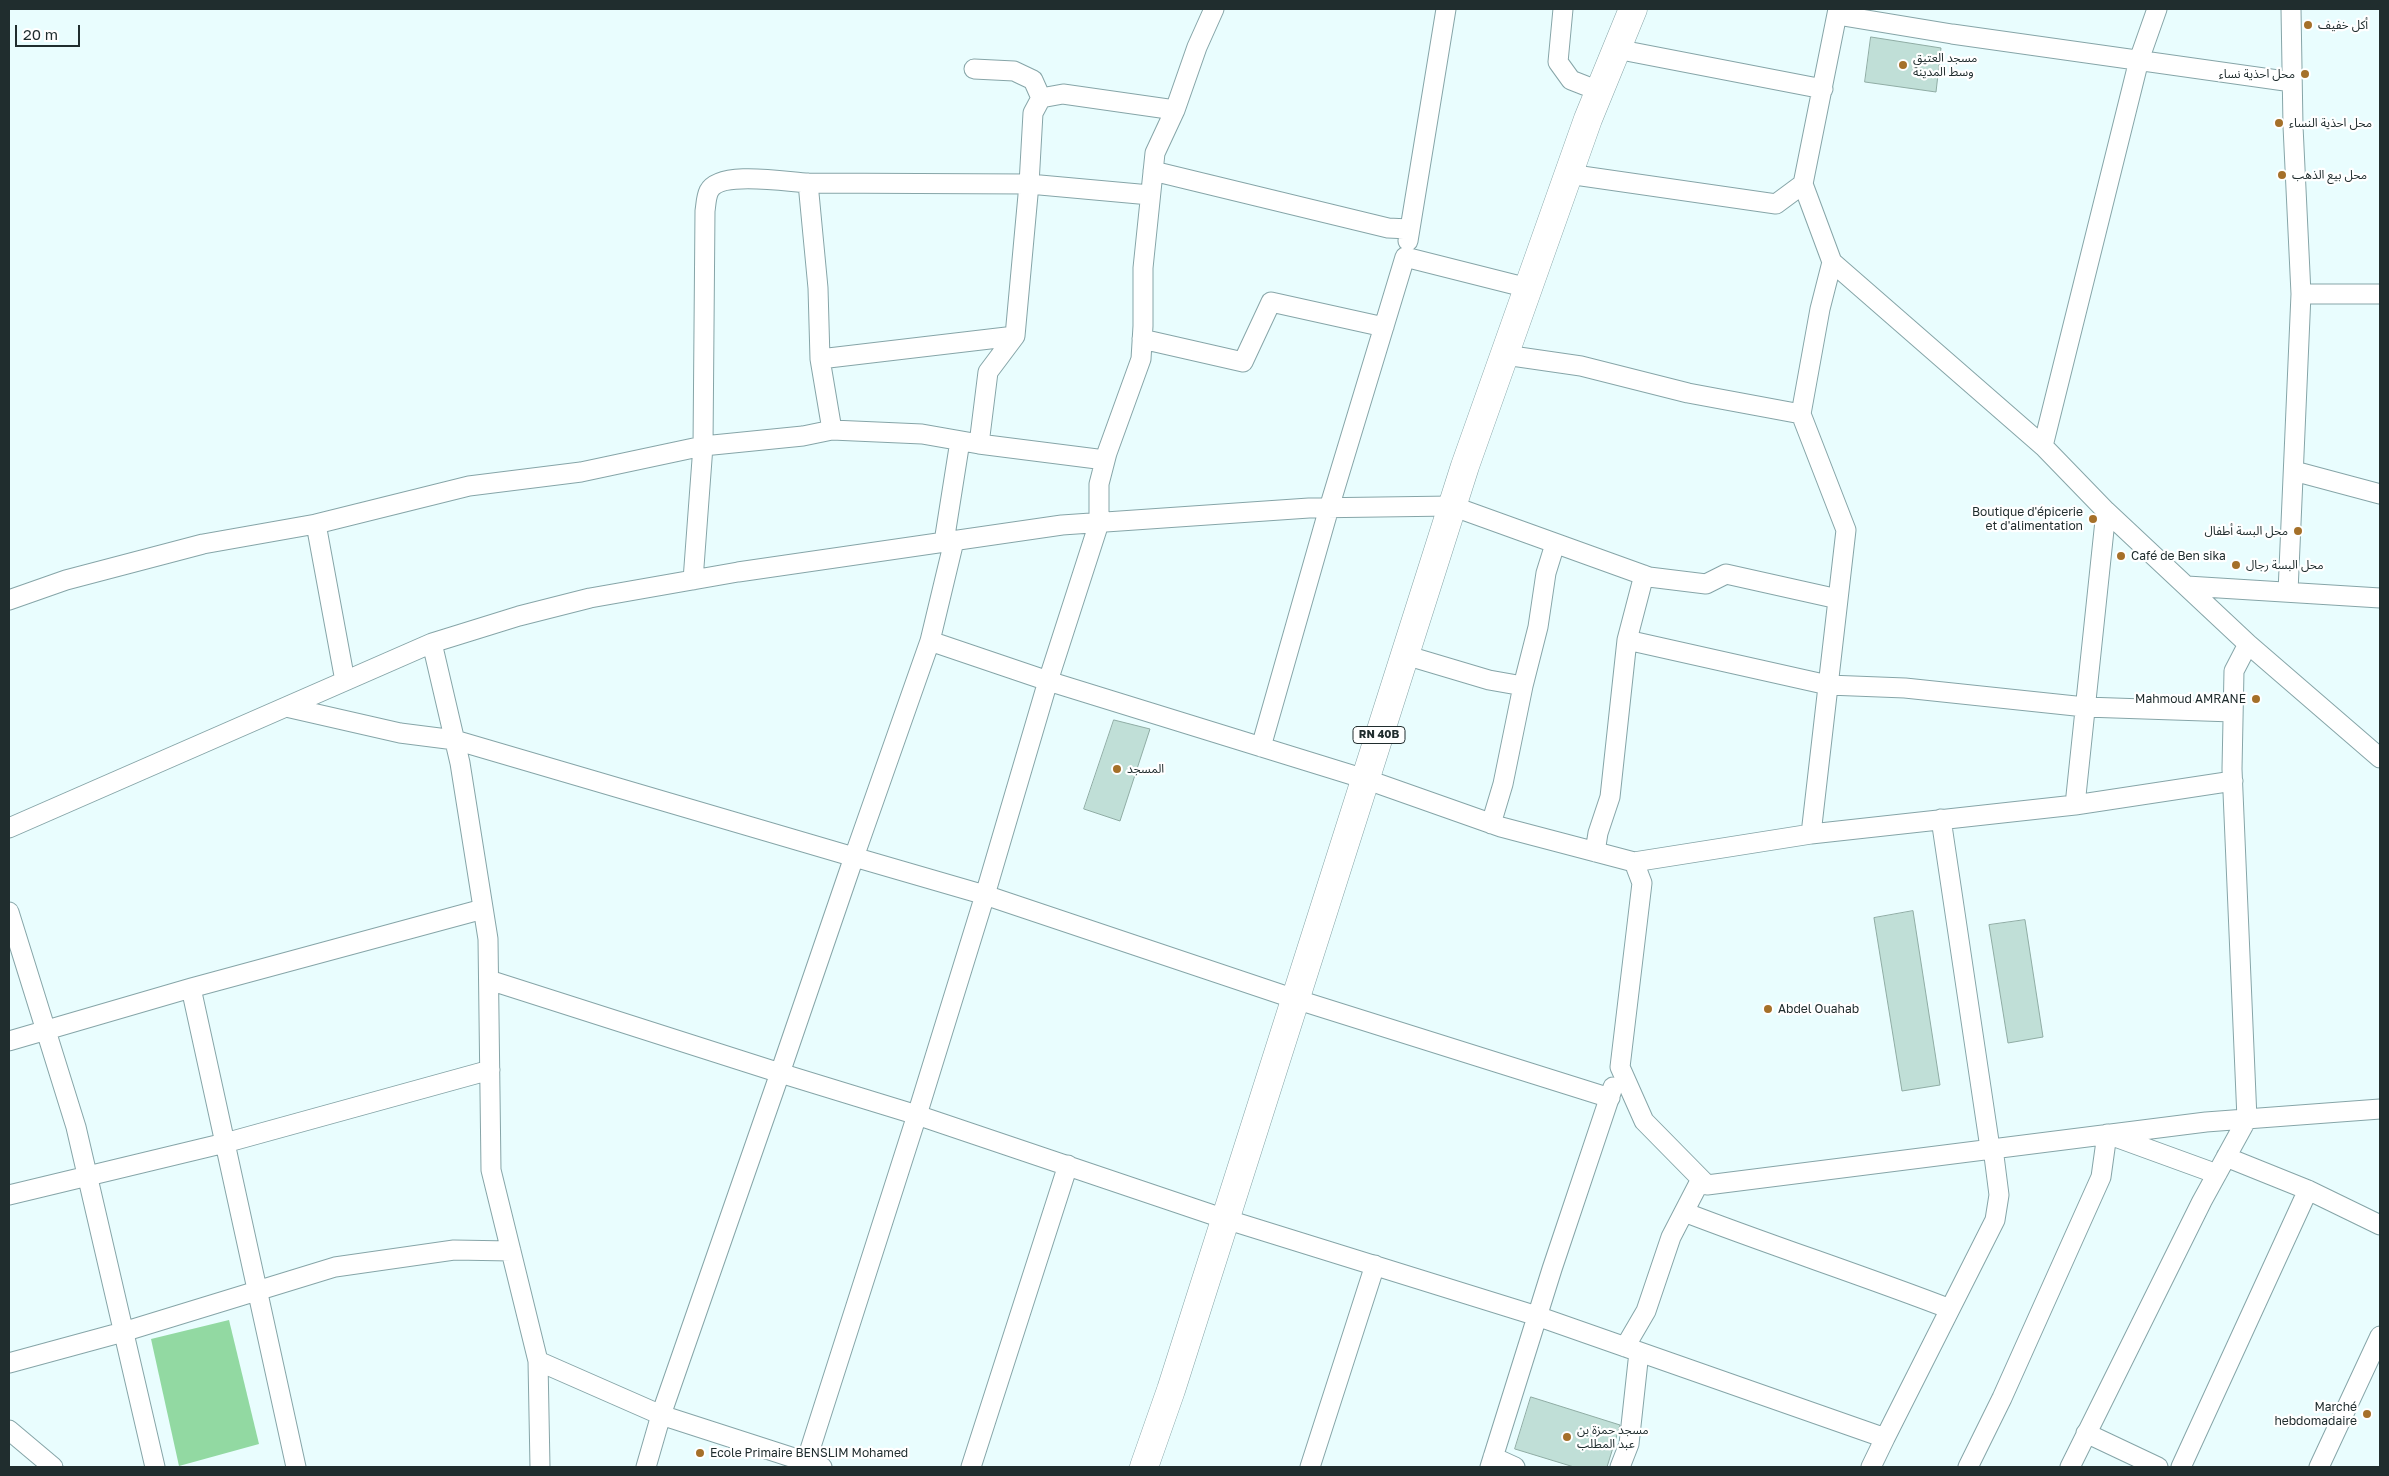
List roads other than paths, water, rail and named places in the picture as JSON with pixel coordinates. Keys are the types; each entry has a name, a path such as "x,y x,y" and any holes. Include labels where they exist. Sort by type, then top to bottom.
{"main road":[{"name":"RN 40B","path":"1144,1467 1171,1390 1452,506 1568,174 1599,91 1633,9"}],"street":[{"path":"538,1361 661,1415 814,1465 1048,681 1099,523 1099,484 1105,460 1141,359 1143,268 1155,153 1175,110 1197,47 1214,9"},
{"path":"1261,748 1329,508 1405,257 1446,9"},
{"path":"1563,9 1558,62 1570,80 1599,91"},
{"path":"2043,446 2138,60 2157,9"},
{"path":"2288,592 2301,294 2292,82 2291,9"},
{"path":"2292,82 2138,60 1838,12 1803,184 1832,262 2043,446 2106,511 2248,644 2380,758"},
{"path":"1616,49 1823,89"},
{"path":"646,1467 661,1415 930,641 970,442 988,372 1015,336 1029,184 1033,113 1040,98 1033,80 1014,71 974,69"},
{"path":"1040,98 1063,94 1175,110"},
{"path":"1153,171 1388,228 1409,230"},
{"path":"1568,174 1776,204 1803,184"},
{"path":"693,580 702,446 705,211 709,191 719,182 747,178 808,183 1029,184 1150,195"},
{"path":"808,183 818,288 820,359 832,430"},
{"path":"1405,257 1528,288"},
{"path":"1811,834 1846,530 1801,414 1820,309 1832,262"},
{"path":"2301,294 2380,294"},
{"path":"1142,339 1243,362 1271,302 1384,327"},
{"path":"820,359 1015,336"},
{"path":"1505,355 1581,366 1688,393 1801,414"},
{"path":"9,600 66,580 203,544 316,524 469,486 581,472 702,446 803,436 832,430 922,434 1105,460"},
{"path":"2294,471 2380,494"},
{"path":"9,828 432,643 518,616 590,598 693,580 1062,525 1329,508 1452,506 1644,575 1706,584 1726,574 1838,599"},
{"path":"2075,804 2106,511"},
{"path":"316,524 345,681"},
{"path":"1491,824 1503,784 1523,686 1538,627 1546,573 1555,544"},
{"path":"1595,852 1598,833 1610,797 1627,640 1644,575"},
{"path":"2187,586 2380,598"},
{"path":"1627,640 1828,685 1905,688 2085,707 2234,712"},
{"path":"930,641 1048,681 1365,779 1491,824 1634,862 1811,834 2075,804 2233,781"},
{"path":"432,643 455,740 488,939 491,1170 538,1361 540,1467"},
{"path":"2070,1467 2247,1119 2233,781 2234,672 2248,644"},
{"path":"1405,655 1489,680 1523,686"},
{"path":"286,707 400,732 455,740 985,895 1295,999 1610,1098"},
{"path":"1871,1467 1996,1220 1999,1194 1942,819"},
{"path":"1515,1467 1492,1462 1537,1316 1620,1067 1642,883 1634,862"},
{"path":"9,1041 191,988 483,909"},
{"path":"9,912 76,1127 155,1467"},
{"path":"488,980 917,1115 1225,1218 1537,1316 1885,1438"},
{"path":"191,988 296,1467"},
{"path":"1620,1067 1644,1121 1707,1185 2107,1134 2247,1119 2380,1108"},
{"path":"9,1195 225,1143 490,1070"},
{"path":"2107,1134 2308,1190 2380,1225"},
{"path":"1968,1467 2064,1264 2101,1177 2107,1134"},
{"path":"971,1467 1068,1166"},
{"path":"1620,1467 1629,1444 1632,1350 1671,1237 1701,1179"},
{"path":"2181,1467 2308,1190"},
{"path":"1684,1212 1769,1245 1881,1282 1950,1309"},
{"path":"9,1363 123,1332 334,1267 454,1250 510,1250"},
{"path":"1310,1467 1375,1266"},
{"path":"2320,1467 2380,1336"},
{"path":"9,1430 53,1467"},
{"path":"2086,1433 2158,1467"}],"place":[{"name":"أكل خفيف","path":"2308,25"},
{"name":"مسجد العتيق وسط المدينة","path":"1903,65"},
{"name":"محل احذية نساء","path":"2305,74"},
{"name":"محل احذية النساء","path":"2279,123"},
{"name":"محل بيع الذهب","path":"2282,175"},
{"name":"Boutique d'épicerie et d'alimentation","path":"2093,519"},
{"name":"محل البسة أطفال","path":"2298,531"},
{"name":"Café de Ben sika","path":"2121,556"},
{"name":"محل البسة رجال","path":"2236,565"},
{"name":"Mahmoud AMRANE","path":"2256,699"},
{"name":"المسجد","path":"1117,769"},
{"name":"Abdel Ouahab","path":"1768,1009"},
{"name":"Marché hebdomadaire","path":"2367,1414"},
{"name":"مسجد حمزة بن عبد المطلب","path":"1567,1437"},
{"name":"Ecole Primaire BENSLIM Mohamed","path":"700,1453"}]}
